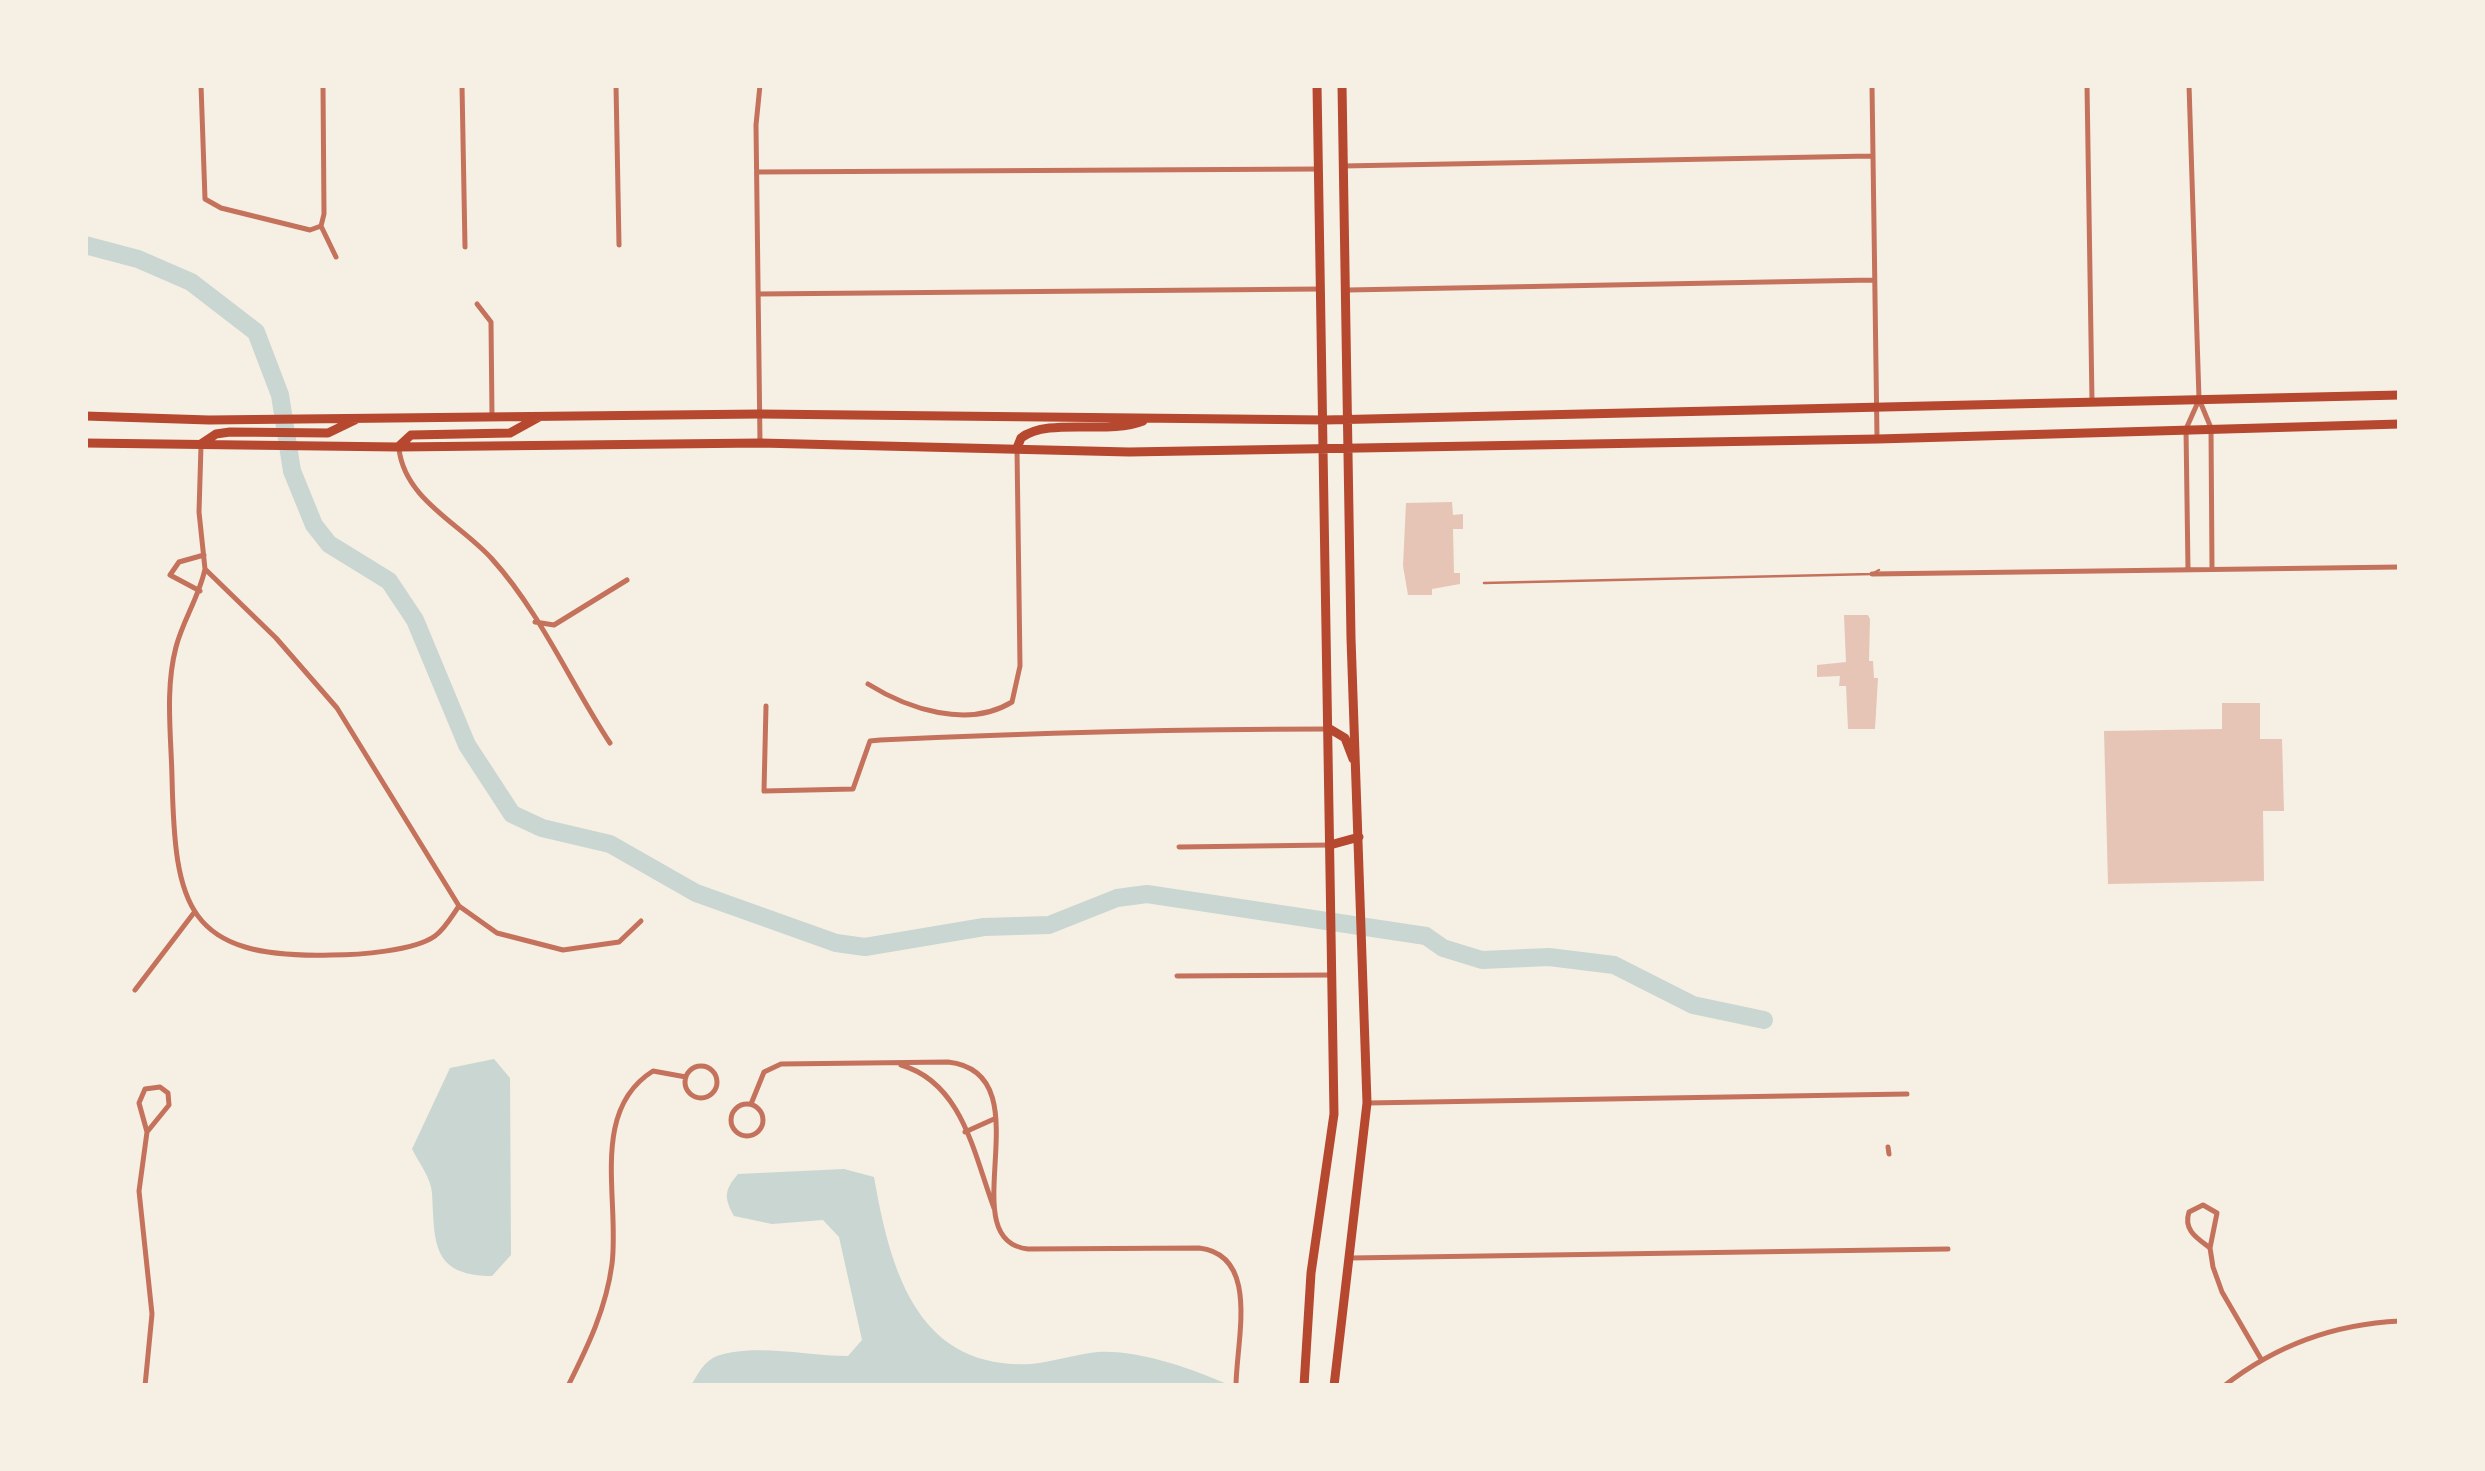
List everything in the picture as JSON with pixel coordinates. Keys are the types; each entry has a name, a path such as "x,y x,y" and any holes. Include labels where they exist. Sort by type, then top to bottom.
{"main road":[{"path":"1304,1386 1311,1272 1334,1114 1317,85"},
{"path":"1334,1386 1367,1104 1344,290 1342,85"},
{"path":"85,416 305,419 760,414 1348,420 2400,395"},
{"path":"398,447 411,435 510,433 541,416"},
{"path":"200,446 216,434 328,433 359,418"},
{"path":"1017,448 1021,438 1040,429 1123,429 1148,419"},
{"path":"85,443 398,447 760,443 1326,449 1878,440 2400,424"},
{"path":"1330,729 1345,738 1357,771"},
{"path":"1330,846 1359,837"}],"street":[{"path":"201,85 205,199 220,208 310,230 320,226"},
{"path":"324,85 320,226 336,257"},
{"path":"462,85 465,247"},
{"path":"616,85 619,245"},
{"path":"760,85 760,443"},
{"path":"1872,85 1878,440"},
{"path":"2087,85 2092,401"},
{"path":"2189,85 2199,399 2210,428 2212,570"},
{"path":"1343,166 1871,156"},
{"path":"757,172 1319,169"},
{"path":"1344,290 1874,280"},
{"path":"758,294 1323,289"},
{"path":"477,304 490,322 492,416"},
{"path":"2188,570 2186,428 2199,399"},
{"path":"200,446 198,512 206,569 181,630 170,679 176,866 194,912 212,931 246,948 321,956 372,953 422,942 440,932 459,906"},
{"path":"398,447 404,471 418,492 491,557 610,743"},
{"path":"868,684 905,702 948,714 987,713 1012,702 1020,666 1017,448"},
{"path":"200,591 170,575 179,562 204,555"},
{"path":"1875,572 2400,567"},
{"path":"206,569 276,638 337,708 459,906 496,933 564,950 618,942 641,921"},
{"path":"535,622 554,625 627,580"},
{"path":"766,706 764,791 853,789 870,742 880,740 1048,737 1090,730 1330,729"},
{"path":"1179,848 1330,846"},
{"path":"134,990 194,912"},
{"path":"1177,976 1331,974"},
{"path":"751,1104 762,1114 763,1124 752,1136 741,1135 731,1123 733,1113 751,1104 760,1078 774,1065 948,1062 973,1069 989,1086 995,1118 995,1211"},
{"path":"890,1063 926,1075 940,1086 965,1132 1002,1237 1020,1248 1199,1248 1227,1258 1241,1290 1236,1386"},
{"path":"704,1066 716,1076 716,1086 706,1098 695,1097 687,1090 686,1077 694,1068 704,1066"},
{"path":"568,1386 603,1311 612,1264 616,1112 636,1081 653,1071 686,1077"},
{"path":"145,1386 152,1314 139,1191 148,1132 139,1098 150,1086 160,1087 168,1094 169,1105 148,1132"},
{"path":"1367,1104 1908,1094"},
{"path":"965,1132 995,1118"},
{"path":"2210,1248 2189,1229 2187,1218 2194,1208 2210,1206 2216,1213 2210,1248 2222,1292 2261,1359"},
{"path":"1347,1258 1948,1249"},
{"path":"2224,1386 2261,1359 2314,1336 2400,1321"}],"lane":[{"path":"1484,583 1875,572"}],"shaded area":[{"path":"494,1059 510,1078 511,1255 492,1276 457,1270 440,1252 431,1187 412,1149 450,1068"},
{"path":"844,1169 874,1177 900,1278 915,1307 935,1331 960,1350 992,1361 1031,1364 1098,1352 1131,1354 1183,1367 1231,1386 691,1386 698,1373 717,1356 765,1350 848,1356 862,1340 839,1237 823,1220 772,1224 734,1216 727,1199 738,1174"}],"building":[{"path":"1452,502 1453,515 1463,514 1463,529 1453,529 1454,573 1460,573 1460,584 1432,589 1432,595 1408,595 1403,566 1406,503"},
{"path":"1844,615 1868,615 1870,619 1869,661 1873,661 1874,678 1878,678 1875,729 1848,729 1846,686 1839,686 1840,676 1817,677 1817,665 1846,662"},
{"path":"2222,703 2260,703 2260,739 2282,739 2284,811 2263,811 2264,881 2108,884 2104,731 2222,729"}],"waterway":[{"path":"85,245 138,259 191,282 256,332 280,395 292,471 314,525 329,544 389,581 415,620 467,745 512,814 542,828 610,844 696,893 836,943 865,947 984,927 1049,925 1117,898 1147,894 1426,936 1443,948 1482,960 1549,957 1614,965 1693,1005 1764,1020"}]}
